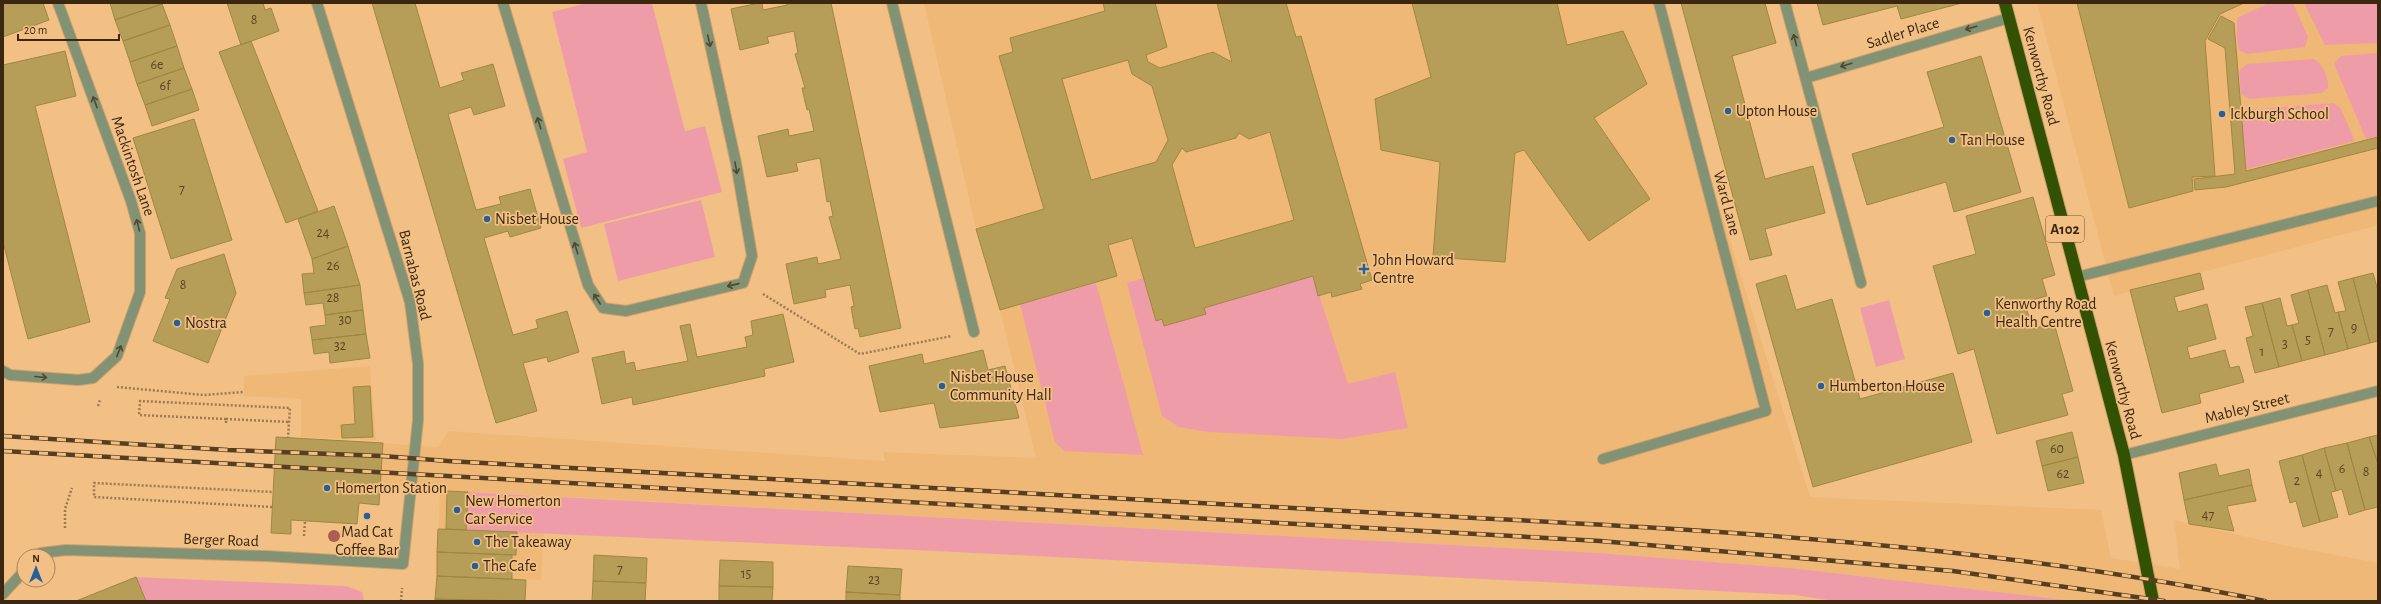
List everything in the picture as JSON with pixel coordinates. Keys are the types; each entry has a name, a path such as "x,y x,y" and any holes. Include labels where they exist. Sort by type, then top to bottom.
{"highway":[{"name":"Kenworthy Road","path":"2005,3 2124,455 2153,601"}],"street":[{"name":"Mackintosh Lane","path":"58,3 131,201 140,233 140,292 117,356 95,376"},
{"name":"Barnabas Road","path":"317,3 410,302 418,364 418,420 403,564"},
{"path":"503,3 588,285 603,308 626,311 743,283 752,256 736,163 701,3"},
{"path":"892,3 974,332"},
{"name":"Ward Lane","path":"1603,459 1766,411 1659,3"},
{"path":"1785,3 1862,283"},
{"name":"Sadler Place","path":"1806,78 2008,18"},
{"path":"2077,277 2378,201"},
{"path":"3,371 17,375 78,380 95,376"},
{"name":"Mabley Street","path":"2124,455 2378,391"},
{"name":"Berger Road","path":"56,551 66,550 266,556 403,564"},
{"path":"3,594 16,580"}],"path":[{"path":"743,283 788,308 860,354 974,332"},
{"path":"95,376 116,387 147,391 204,395 244,392"},
{"path":"288,438 290,422 290,408 140,401 139,415 290,422"},
{"path":"272,507 94,497 94,483 273,492"},
{"path":"66,550 65,509 72,488"},
{"path":"401,601 402,582"}],"shaded area":[{"path":"587,3 652,3 685,131 705,126 722,192 581,228 563,159 587,152 552,12"},
{"name":"John Howard Centre","path":"924,3 1656,3 1810,497 2101,510 2111,558 2180,569 2174,520 2278,544 2378,563 2378,601 2074,601 1790,568 1598,553 477,492 517,532 544,533 541,580 437,576 440,490 380,484 383,443 438,447 448,431 885,461 883,452 1036,458 1000,310 976,229"},
{"name":"Ickburgh School","path":"2037,3 2378,3 2378,225 2114,296"},
{"path":"2269,3 2293,3 2308,37 2305,47 2247,54 2239,50 2237,42 2237,18"},
{"path":"2304,3 2378,3 2378,43 2325,45"},
{"path":"2378,53 2378,136 2366,139 2334,64 2341,56"},
{"path":"2314,59 2323,68 2328,80 2328,88 2322,93 2250,99 2241,94 2239,71 2247,64"},
{"path":"2334,103 2341,109 2355,141 2247,169 2242,120 2247,110"},
{"path":"701,200 715,257 618,281 604,224"},
{"path":"1313,276 1348,384 1395,372 1408,428 1342,439 1208,432 1179,427 1162,416 1127,283 1143,278 1155,320 1162,319 1164,326 1206,314 1204,308"},
{"path":"1096,283 1143,455 1064,451 1055,442 1020,304"},
{"path":"1889,300 1905,359 1876,367 1860,308"},
{"path":"370,366 376,440 301,437 301,399 244,396 244,376"},
{"path":"468,492 1598,553 1790,568 2074,601 1834,601 1795,595 936,551 466,530"},
{"path":"136,577 346,586 362,592 364,601 146,601"}],"building":[{"path":"3,3 43,3 49,20 3,37"},
{"path":"110,3 162,3 162,4 115,20"},
{"path":"227,3 263,3 265,10 271,8 279,31 241,45"},
{"name":"Nisbet House","path":"372,3 415,3 440,88 464,80 461,73 493,64 505,106 474,115 471,107 448,114 476,210 501,204 499,197 530,189 541,228 510,237 508,231 484,238 513,335 538,328 536,320 567,311 579,352 548,362 547,357 523,363 537,411 496,423"},
{"path":"762,3 763,10 787,5 786,3 831,3 901,328 860,337 858,328 855,329 851,307 854,306 850,285 825,290 826,297 794,304 786,264 817,257 818,264 841,259 829,217 833,216 830,201 827,202 820,158 796,163 798,171 767,177 758,136 788,129 789,136 814,131 809,109 807,110 802,88 805,88 795,54 798,53 794,31 767,37 769,43 740,50 731,9"},
{"path":"1103,3 1155,3 1167,47 1146,55 1148,62 1160,68 1213,52 1232,62 1217,3 1286,3 1296,37 1301,36 1372,280 1360,284 1362,289 1332,297 1331,292 1318,296 1313,276 1204,308 1206,314 1164,326 1162,319 1156,321 1132,238 1108,245 1117,276 1000,310 976,229 1044,209 999,56 1013,52 1010,38 1105,11","holes":["1128,60 1132,74 1152,86 1168,140 1156,162 1091,180 1062,79","1270,132 1294,220 1195,248 1172,165 1182,148 1186,152 1236,138 1239,133 1249,139"]},
{"path":"1412,3 1557,3 1567,45 1623,31 1647,84 1594,118 1650,199 1589,241 1524,150 1515,153 1505,262 1433,257 1440,162 1381,150 1375,99 1431,77"},
{"name":"Upton House","path":"1681,3 1765,3 1776,43 1732,56 1765,179 1813,166 1825,213 1765,229 1772,255 1750,260"},
{"path":"1817,3 1962,3 1901,19 1897,6 1823,25"},
{"path":"2077,3 2244,3 2220,14 2205,41 2215,176 2192,177 2193,191 2129,208"},
{"path":"162,4 170,25 123,41 115,20"},
{"path":"2221,16 2234,23 2246,171 2378,137 2378,148 2226,187 2195,190 2194,179 2235,174 2225,48 2208,39"},
{"path":"170,25 177,46 130,62 123,41"},
{"path":"251,41 318,211 286,223 219,52"},
{"path":"177,46 184,68 137,84 130,62"},
{"path":"65,51 76,96 35,106 90,322 28,339 3,242 3,65"},
{"name":"Tan House","path":"1981,56 2021,192 1954,212 1946,182 1867,205 1852,154 1944,127 1927,72"},
{"path":"184,68 192,89 145,105 137,84"},
{"path":"192,89 199,110 152,126 145,105"},
{"path":"194,119 232,240 171,259 133,138"},
{"name":"Kenworthy Road Health Centre","path":"2033,197 2055,275 2042,279 2047,296 2025,302 2032,329 2054,323 2073,391 2062,394 2068,415 1997,434 1974,349 1958,354 1933,266 1976,254 1966,216"},
{"path":"334,206 348,246 312,259 298,219"},
{"path":"348,246 360,285 304,293 302,274 314,273 312,259"},
{"path":"224,254 236,293 208,363 153,341 170,299 165,298 177,269"},
{"path":"2200,273 2204,289 2174,297 2178,312 2207,304 2216,339 2187,347 2190,359 2225,350 2230,368 2239,366 2244,382 2199,394 2201,403 2162,413 2130,290"},
{"path":"2373,273 2378,291 2378,341 2370,343 2353,278"},
{"name":"Humberton House","path":"1786,275 1796,310 1832,299 1860,399 1953,373 1972,442 1813,487 1756,284"},
{"path":"2353,278 2370,343 2348,349 2338,312 2346,311 2338,282"},
{"path":"360,285 363,310 325,315 323,303 306,305 304,293"},
{"path":"2327,285 2335,313 2338,312 2348,349 2325,355 2308,290"},
{"path":"2308,290 2325,355 2302,361 2292,325 2299,323 2291,295"},
{"path":"2280,298 2287,326 2292,325 2302,361 2279,367 2262,303"},
{"path":"2262,303 2279,367 2255,373 2246,338 2253,336 2245,307"},
{"path":"363,310 366,334 312,340 310,327 326,325 325,315"},
{"path":"783,314 794,362 764,369 765,376 633,405 632,397 602,404 592,358 624,351 626,364 634,362 636,371 688,361 680,326 690,324 697,357 747,347 745,337 753,335 751,321"},
{"path":"366,334 370,358 330,363 329,352 314,354 312,340"},
{"name":"Nisbet House Community Hall","path":"983,350 988,370 1005,366 1019,418 940,428 934,403 880,412 869,366 922,354 924,364"},
{"path":"370,386 373,437 342,438 341,425 355,424 353,387"},
{"path":"2072,432 2078,457 2042,466 2036,441"},
{"path":"2378,435 2378,464 2369,437"},
{"name":"Homerton Station","path":"276,437 383,443 379,505 359,503 357,524 291,520 291,534 271,533"},
{"path":"2369,437 2378,464 2378,507 2365,510 2347,443"},
{"path":"2347,443 2365,510 2349,515 2342,489 2336,491 2324,448"},
{"path":"2324,448 2336,491 2331,492 2338,517 2320,522 2302,455"},
{"path":"2302,455 2320,522 2303,527 2296,501 2290,503 2279,461"},
{"path":"2078,457 2084,483 2048,491 2042,466"},
{"path":"2216,464 2219,476 2249,469 2252,485 2184,500 2179,473"},
{"path":"2252,485 2256,501 2227,506 2234,531 2189,524 2184,500"},
{"name":"New Homerton Car Service","path":"447,491 468,492 466,530 446,529"},
{"name":"The Takeaway","path":"438,529 517,532 516,555 437,552"},
{"name":"The Cafe","path":"437,552 512,555 512,579 437,576"},
{"path":"594,555 647,558 646,583 593,581"},
{"path":"720,560 773,562 773,587 719,586"},
{"path":"848,566 902,569 900,595 846,592"},
{"path":"437,576 526,580 525,601 435,599"},
{"path":"136,577 146,601 76,601"},
{"path":"593,581 646,583 645,601 592,601"},
{"path":"719,586 773,587 772,601 719,601"},
{"path":"846,592 900,595 900,601 846,601"},
{"path":"435,599 477,601 435,601"}],"railway":[{"path":"3,436 228,450 382,456 448,461 1726,533 1834,541 2051,565 2158,581 2265,601"},
{"path":"3,451 1600,541 1953,571 2164,601"}],"place":[{"name":"Upton House","path":"1728,111"},
{"name":"Ickburgh School","path":"2222,114"},
{"name":"Tan House","path":"1952,140"},
{"name":"Nisbet House","path":"487,219"},
{"name":"John Howard Centre","path":"1364,269"},
{"name":"Kenworthy Road Health Centre","path":"1987,313"},
{"name":"Nostra","path":"177,323"},
{"name":"Nisbet House Community Hall","path":"942,386"},
{"name":"Humberton House","path":"1821,386"},
{"name":"Homerton Station","path":"327,488"},
{"name":"New Homerton Car Service","path":"457,510"},
{"name":"Mad Cat Coffee Bar","path":"367,516"},
{"name":"The Takeaway","path":"477,542"},
{"name":"The Cafe","path":"475,566"}]}
